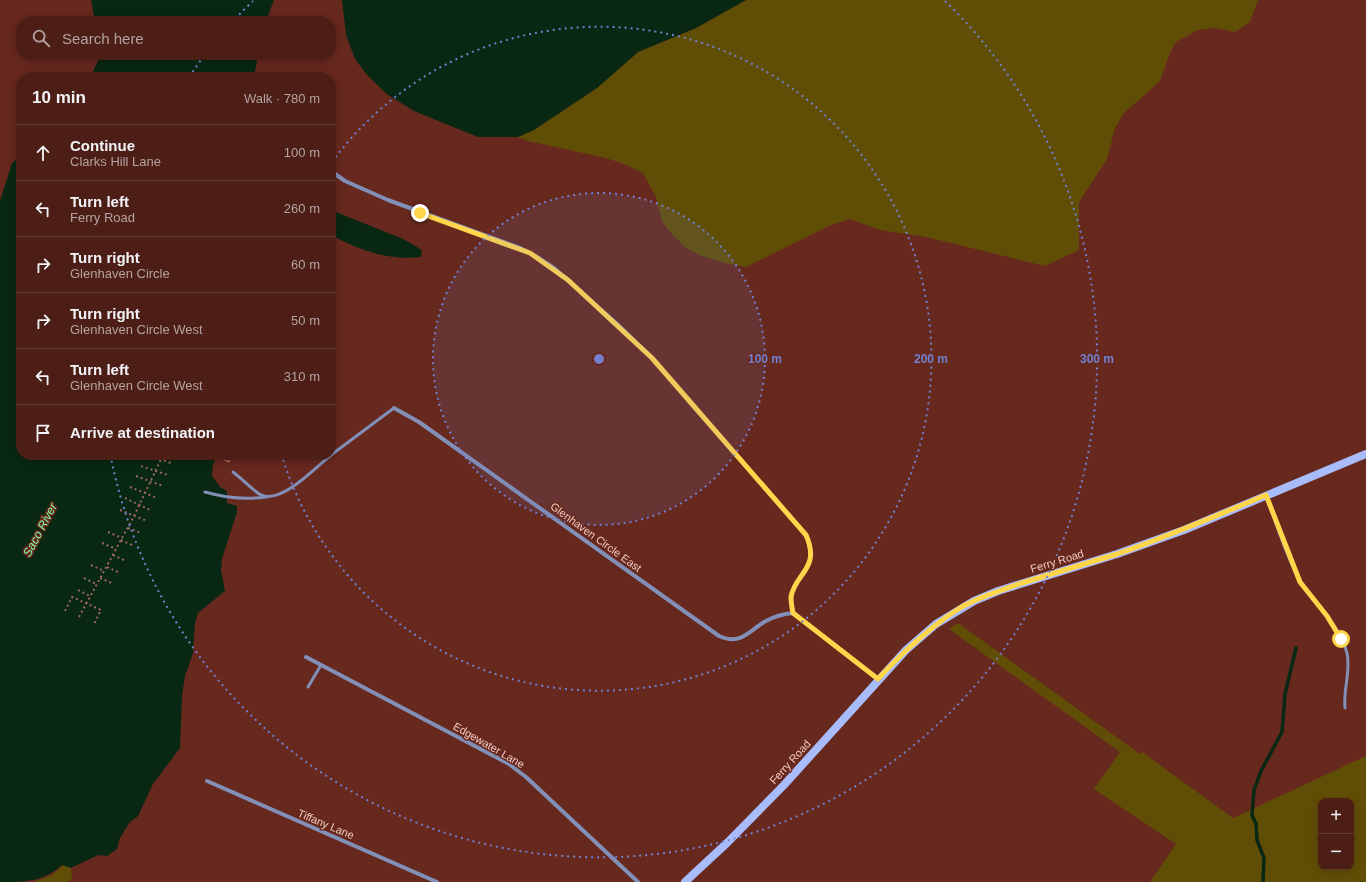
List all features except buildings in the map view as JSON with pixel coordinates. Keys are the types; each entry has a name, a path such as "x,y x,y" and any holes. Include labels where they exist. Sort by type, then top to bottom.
{"main road":[{"name":"Ferry Road","path":"685,882 739,831 784,785 878,679 906,650 925,633 960,608 998,591 1117,554 1184,530 1366,454"}],"street":[{"path":"336,175 345,181 388,200 530,253 568,280 636,341 806,535 810,555 806,570 792,596 793,613 878,679"},
{"name":"Glenhaven Circle East","path":"394,408 418,422 719,636 728,639 740,638 775,616 793,613"},
{"name":"Edgewater Lane","path":"306,657 513,767 526,777 638,882"},
{"name":"Tiffany Lane","path":"207,781 438,882"}],"lane":[{"path":"336,451 394,408"},
{"path":"205,492 227,498 242,499 268,497 282,493 294,486 325,460"},
{"path":"233,472 256,492 268,497"},
{"path":"1266,495 1300,582 1327,616 1341,639 1347,653 1348,665 1344,698 1345,708"},
{"path":"308,687 321,665"}],"path":[{"path":"79,617 140,505 160,460"},
{"path":"163,460 173,464"},
{"path":"140,466 168,476"},
{"path":"136,476 163,486"},
{"path":"130,487 157,498"},
{"path":"125,498 152,510"},
{"path":"120,510 147,521"},
{"path":"128,528 141,533"},
{"path":"108,532 134,546"},
{"path":"102,543 116,549"},
{"path":"113,555 126,561"},
{"path":"91,565 104,571"},
{"path":"106,566 120,573"},
{"path":"84,578 96,584"},
{"path":"100,578 114,584"},
{"path":"78,590 90,596"},
{"path":"64,611 72,597 86,603 101,610 94,624"}],"shaded area":[{"path":"746,0 1258,0 1250,22 1235,32 1215,28 1198,30 1176,42 1170,53 1160,81 1124,113 1115,128 1107,159 1079,202 1079,250 1045,266 926,237 880,230 850,219 829,226 746,267 724,263 699,255 685,247 669,231 662,221 656,197 643,173 624,164 606,158 528,141 518,137 534,130 597,88 638,52 696,28"},
{"path":"958,623 1140,754 1142,752 1233,818 1366,756 1366,882 1150,882 1176,844 1094,789 1120,752 949,629"},
{"path":"63,865 71,868 72,880 65,882 33,882 52,875"}],"water":[{"path":"91,0 274,0 268,16 94,16"},
{"path":"342,0 746,0 696,28 638,52 597,88 534,130 518,137 478,137 414,111 388,95 368,76 355,59 346,35"},
{"path":"98,60 257,60 255,72 92,72"},
{"name":"Saco River","path":"16,160 16,460 215,460 212,476 220,487 227,491 227,503 237,506 237,512 222,559 221,570 225,591 198,613 195,623 193,653 185,676 182,696 180,748 153,784 138,816 130,822 120,838 117,849 107,856 98,855 71,868 62,865 48,875 34,880 0,882 0,201 12,163"},
{"path":"336,212 403,239 422,250 421,257 409,258 385,256 363,250 336,237"}],"waterway":[{"path":"1263,882 1264,858 1257,840 1256,824 1252,815 1254,790 1261,771 1282,732 1285,694 1296,648"}],"route":[{"path":"420,213 520,248 537,257 554,268 636,341 806,535 810,548 809,562 792,596 791,602 793,613 878,679 906,650 936,624 960,608 974,601 1036,578 1117,554 1184,530 1266,495 1300,582 1327,616 1341,639"}]}
